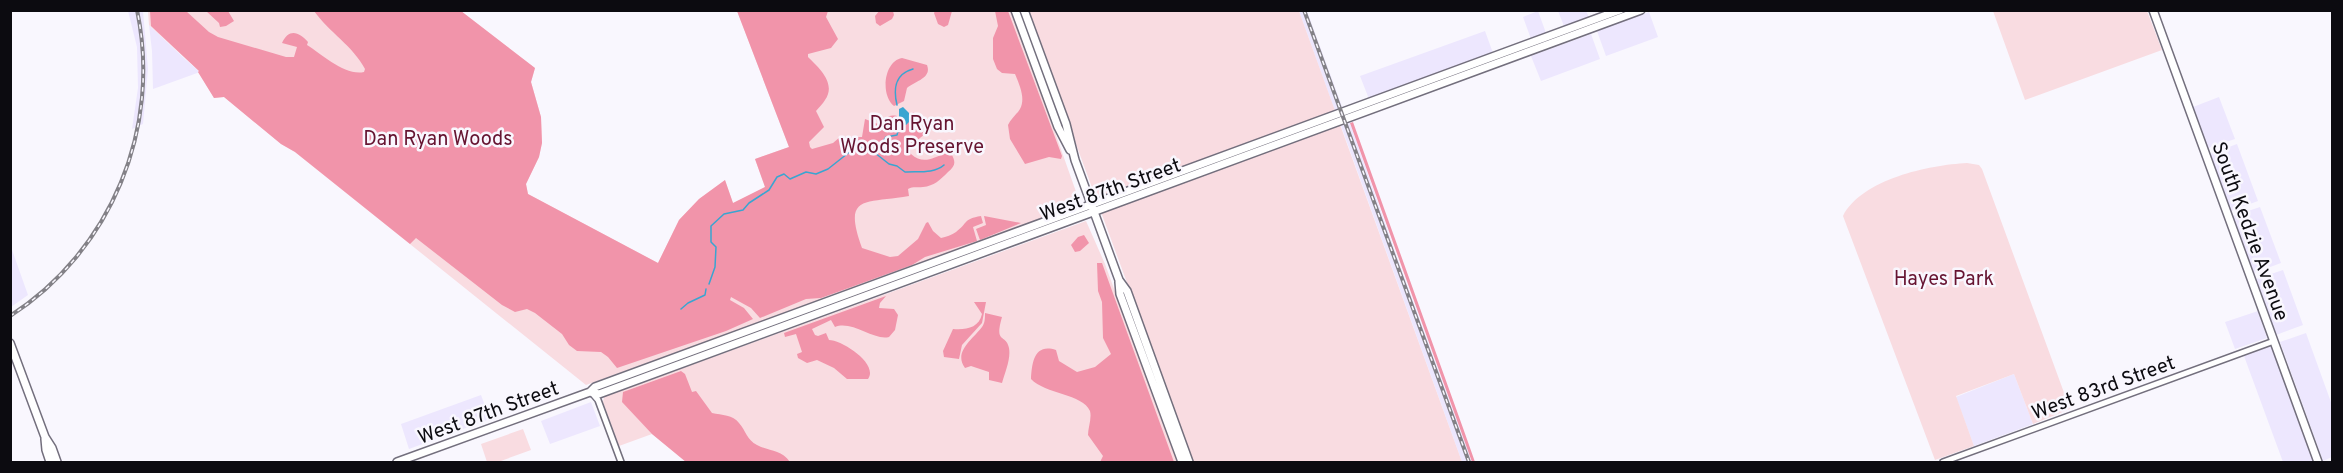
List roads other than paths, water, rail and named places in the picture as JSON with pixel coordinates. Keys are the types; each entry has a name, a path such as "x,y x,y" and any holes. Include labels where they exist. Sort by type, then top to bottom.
{"main road":[{"path":"1015,10 1058,127 1075,160"},
{"path":"1024,10 1066,124 1075,160 1119,280 1127,291 1189,462"},
{"name":"West 87th Street","path":"1416,90 1620,10"},
{"name":"West 87th Street","path":"397,462 590,392 595,387 1641,10"},
{"name":"South Kedzie Avenue","path":"2152,10 2318,462"},
{"path":"1119,280 1120,294 1182,462"},
{"path":"10,343 45,437 57,462"},
{"path":"45,437 50,462"}],"street":[{"name":"West 83rd Street","path":"1943,462 2274,341"},
{"path":"590,392 598,400 621,462"}],"water":[{"path":"903,107 909,113 909,122 906,125 902,125 899,121 899,109"}],"waterway":[{"path":"897,105 895,93 897,82 902,74 913,69"},
{"path":"873,152 879,148 886,137 897,135 899,127"},
{"path":"709,284 715,267 716,247 711,242 711,226 724,214 743,210 749,203 769,190 777,177 784,174 790,179 806,172 816,174 828,169 852,150 863,147 870,149 889,164 905,172 930,171 944,165"},
{"path":"681,309 705,295 706,289"}],"railway":[{"path":"10,316 45,289 76,257 101,222 121,183 134,142 142,98 143,54 137,10"},
{"path":"1304,10 1469,462"}],"park label":[{"name":"Dan Ryan Woods Preserve","path":"912,134"},
{"name":"Dan Ryan Woods","path":"438,138"},
{"name":"Hayes Park","path":"1944,278"}]}
